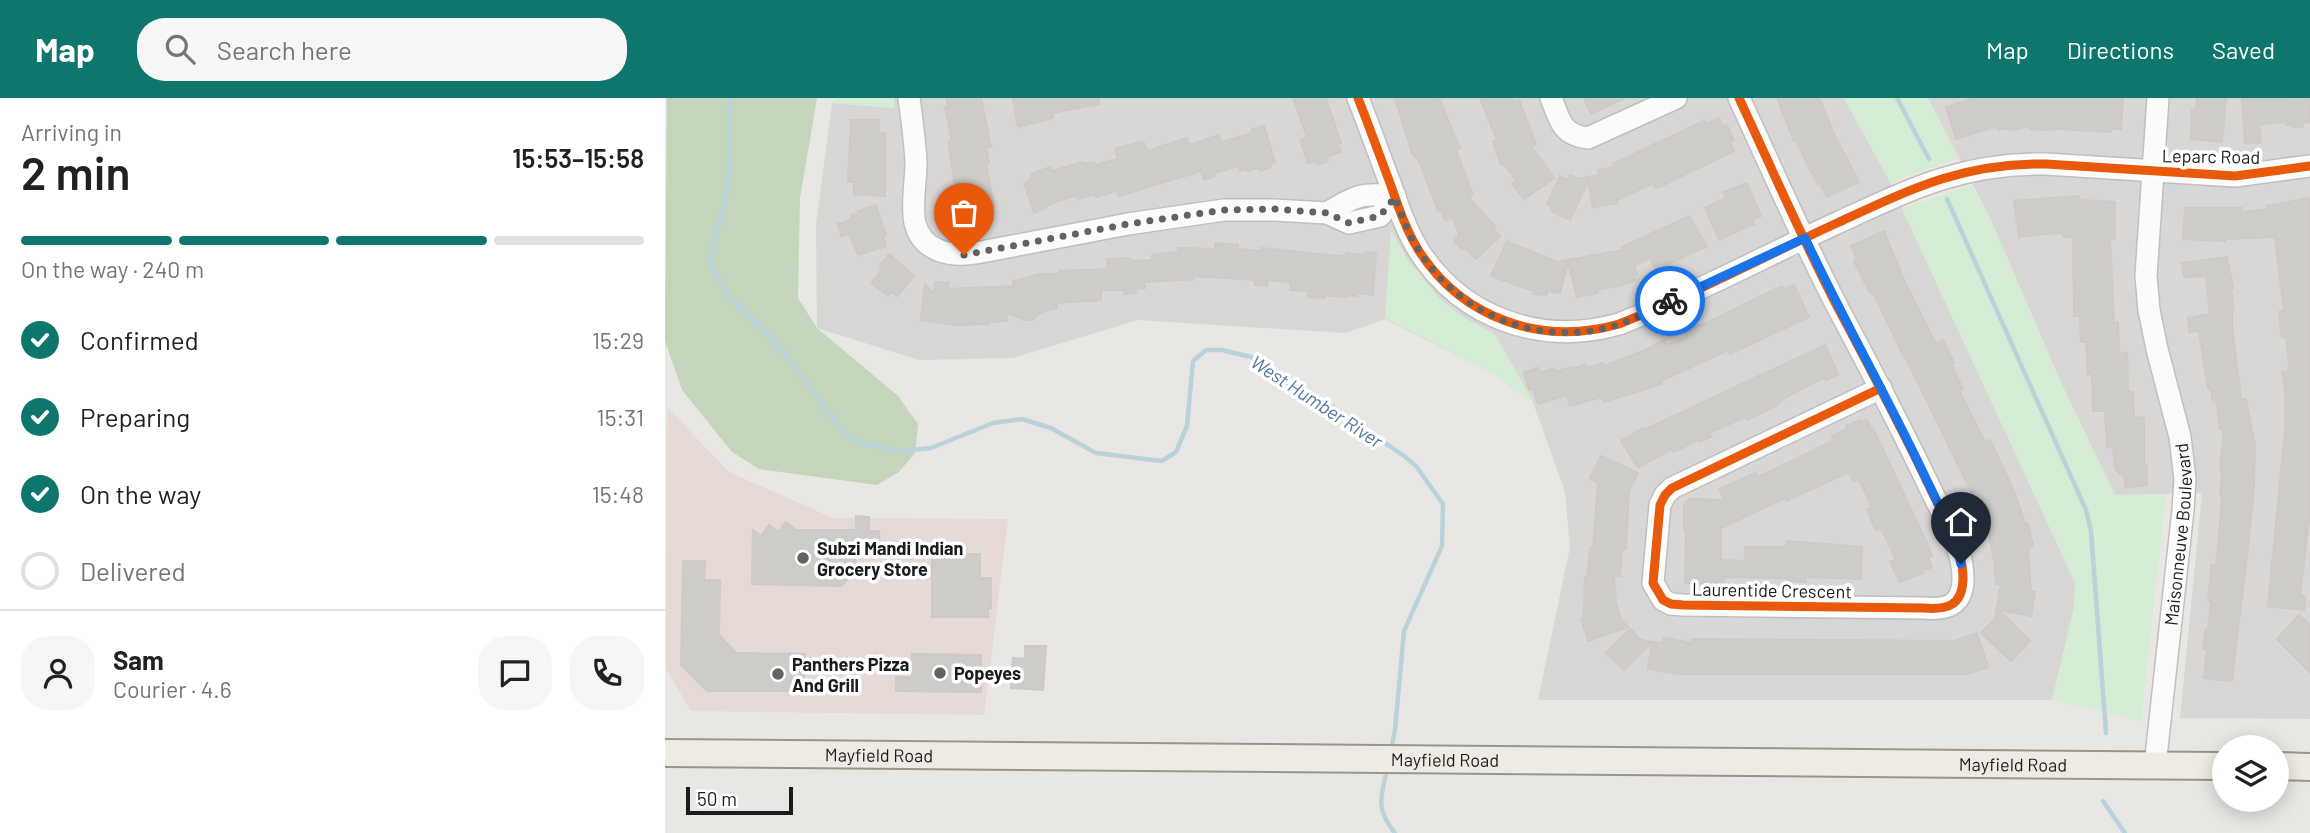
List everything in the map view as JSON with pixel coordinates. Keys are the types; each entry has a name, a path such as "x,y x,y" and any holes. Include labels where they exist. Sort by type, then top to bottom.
{"main road":[{"name":"Mayfield Road","path":"665,753 2212,766"},
{"path":"2289,766 2310,767"}],"street":[{"path":"909,98 916,159 915,224 926,243 942,253 964,255 1128,224 1224,210 1274,209 1327,213 1349,199 1370,193 1395,197"},
{"name":"Leparc Road","path":"1358,98 1395,197 1419,251 1446,285 1490,316 1520,327 1546,331 1582,332 1619,324 1921,185 1959,173 2024,163 2235,176 2310,166"},
{"path":"1551,98 1564,129 1572,136 1588,138 1676,98"},
{"name":"Laurentide Crescent","path":"1739,98 1805,238 1881,388 1957,549 1963,580 1957,600 1938,610 1683,605 1663,600 1653,583 1660,505 1672,488 1881,388"},
{"name":"Maisonneuve Boulevard","path":"2155,766 2185,479 2181,437 2157,349 2146,276 2158,98"}],"shaded area":[{"path":"894,98 1844,98 1890,182 2076,583 2074,608 2052,700 1538,700 1570,547 1565,492 1532,400 1527,400 1499,377 1385,319 1346,333 1138,320 1013,358 919,360 817,328 816,225 832,103 894,108"},
{"path":"1928,98 2310,98 2310,719 2180,718 2202,493 2115,495 2063,387 1989,216"},
{"path":"667,407 729,472 833,518 1008,519 984,715 691,711 666,669"}],"green space":[{"path":"667,98 817,98 800,198 798,298 817,328 898,396 918,424 915,453 899,472 877,485 759,469 732,452 682,390 665,341"},
{"path":"834,98 894,98 895,108 832,103"},
{"path":"1844,98 1928,98 1959,158 1890,182"},
{"path":"1971,185 1989,216 2063,387 2115,495 2166,495 2141,721 2052,700 2074,608 2075,583 1902,209"},
{"path":"1391,230 1407,259 1438,297 1463,317 1495,334 1532,400 1527,400 1499,377 1385,318"}],"building":[{"path":"946,98 981,98 991,147 986,148 989,162 986,163 994,207 960,214 950,154 949,142 952,141 945,107 948,106"},
{"path":"1013,98 1098,98 1099,104 1052,113 1053,118 1018,127"},
{"path":"1293,98 1326,98 1341,143 1338,144 1341,152 1327,157 1328,161 1317,165 1316,161 1308,163 1300,140 1307,137"},
{"path":"1395,98 1439,98 1460,148 1456,150 1473,195 1468,197 1495,226 1493,228 1500,236 1476,259 1454,241 1459,236 1453,217 1445,220 1441,210 1438,211 1420,163 1412,153"},
{"path":"1480,98 1513,98 1514,102 1519,100 1536,144 1531,146 1554,178 1524,199 1512,183 1516,180 1504,164 1501,165 1493,142 1497,140"},
{"path":"1584,98 1625,98 1591,114"},
{"path":"1777,98 1819,98 1859,182 1827,197 1796,140 1794,141"},
{"path":"1975,98 2123,98 2121,129 2111,129 2111,132 2042,130 2030,129 2030,126 1998,130 1997,126 1956,139 1946,107"},
{"path":"2197,98 2226,98 2222,142 2191,139 2192,110 2196,110"},
{"path":"2310,98 2310,122 2303,123 2303,127 2292,127 2286,125 2286,122 2259,124 2261,143 2245,143 2242,99"},
{"path":"1719,118 1723,127 1727,125 1734,140 1730,142 1734,151 1659,187 1655,188 1653,183 1617,200 1618,203 1593,207 1588,181 1570,220 1551,211 1553,207 1547,204 1560,176 1568,180 1570,175 1578,179 1599,175 1598,170 1614,167 1613,164 1704,121 1705,124"},
{"path":"851,120 879,120 879,133 885,133 885,196 854,194 854,182 848,182"},
{"path":"1264,126 1275,162 1270,164 1271,167 1260,171 1259,168 1240,171 1239,166 1215,173 1215,176 1204,180 1201,171 1119,196 1117,191 1078,199 1076,195 1045,206 1046,208 1034,213 1024,183 1029,181 1031,174 1050,167 1052,171 1083,162 1094,162 1095,165 1118,159 1115,151 1117,148 1141,142 1147,151 1187,138 1189,145 1219,135 1221,142 1253,133 1252,129"},
{"path":"1747,183 1761,216 1752,220 1754,224 1719,240 1705,208 1726,198 1723,192"},
{"path":"2079,196 2080,200 2115,202 2115,238 2110,239 2114,322 2118,322 2119,354 2127,353 2128,391 2133,392 2134,417 2144,418 2144,467 2147,466 2147,485 2143,486 2125,487 2125,478 2115,469 2113,446 2107,447 2105,411 2093,411 2092,374 2088,374 2086,342 2081,342 2080,316 2074,316 2073,237 2063,237 2063,234 2055,233 2019,237 2014,201"},
{"path":"2310,198 2310,510 2300,595 2305,596 2304,610 2268,606 2285,432 2282,372 2290,371 2286,337 2282,337 2279,312 2284,311 2275,237 2225,241 2183,239 2185,208 2242,208 2242,212 2268,209 2267,206"},
{"path":"876,205 886,235 883,236 886,246 858,255 849,234 841,236 838,224 853,219 851,215 859,213 858,211"},
{"path":"1689,216 1707,246 1656,270 1650,258 1634,266 1637,274 1633,276 1635,280 1597,290 1598,293 1577,297 1568,262 1560,293 1547,291 1547,295 1533,294 1533,291 1491,276 1507,241 1557,262 1623,250 1622,247"},
{"path":"1884,231 1904,280 1936,344 1943,340 1963,389 1959,390 1985,442 1990,440 2015,493 2025,524 2028,523 2033,546 2028,548 2031,592 2035,592 2031,616 1999,610 2030,641 2011,661 1981,633 1995,619 2001,584 1996,584 1988,530 1986,531 1977,504 1905,356 1854,261 1857,259 1851,246"},
{"path":"1215,243 1238,245 1238,249 1261,251 1261,248 1339,256 1346,256 1346,253 1376,253 1373,295 1356,293 1356,296 1346,297 1308,297 1308,291 1290,290 1291,282 1268,280 1267,286 1255,285 1255,280 1194,276 1194,279 1144,282 1145,288 1136,289 1136,293 1101,290 1101,300 1056,303 1057,308 1041,312 1032,320 1007,313 1007,321 989,324 956,325 921,320 925,285 934,293 935,282 949,283 948,289 1014,286 1013,281 1040,274 1108,269 1107,259 1152,260 1152,255 1178,252 1178,248 1215,249"},
{"path":"889,254 914,276 897,296 892,292 889,296 871,283 883,269 880,265"},
{"path":"2227,257 2233,289 2232,325 2241,400 2246,399 2255,441 2254,487 2232,681 2204,678 2207,649 2203,649 2211,601 2208,601 2211,565 2216,566 2219,536 2222,495 2220,469 2224,429 2220,429 2216,399 2212,400 2212,392 2208,388 2199,331 2189,332 2188,318 2210,314 2206,276 2184,277 2182,263"},
{"path":"1794,285 1809,317 1730,354 1728,350 1661,381 1662,384 1603,402 1602,397 1570,406 1567,395 1538,404 1533,388 1529,390 1524,372 1538,368 1540,373 1554,368 1555,372 1586,364 1587,368 1603,363 1604,366 1665,340 1667,345 1687,337 1685,331 1782,286 1784,289"},
{"path":"1825,345 1838,374 1826,380 1825,377 1747,420 1745,417 1709,433 1711,437 1699,442 1698,440 1674,452 1672,449 1638,468 1621,441 1643,428 1644,430"},
{"path":"1860,420 1867,420 1871,429 1873,428 1925,539 1932,556 1928,558 1932,567 1900,582 1890,562 1896,559 1881,528 1876,531 1867,509 1872,507 1859,479 1853,481 1849,472 1721,528 1721,560 1745,561 1745,547 1786,547 1787,541 1862,547 1861,579 1806,577 1806,582 1788,581 1788,578 1724,577 1724,584 1685,583 1684,505 1689,499 1725,500 1719,489 1756,473 1758,477 1800,457 1834,440 1832,436"},
{"path":"1601,456 1638,473 1629,491 1626,549 1622,549 1620,576 1614,575 1616,604 1622,621 1628,627 1588,641 1581,619 1584,618 1585,577 1590,548 1593,548 1598,482 1590,478"},
{"path":"856,516 869,517 869,531 879,531 880,551 855,551 856,571 841,586 752,584 753,530 761,536 769,525 778,532 786,522 796,530 856,530"},
{"path":"932,554 980,554 980,578 991,578 991,608 988,608 988,617 932,617"},
{"path":"683,561 705,561 704,580 720,580 719,635 736,653 805,654 804,691 707,691 681,665"},
{"path":"2299,615 2310,626 2310,672 2277,639"},
{"path":"1630,629 1641,640 1652,642 1624,670 1606,653"},
{"path":"1977,633 1988,667 1967,674 1681,674 1648,669 1652,642 1663,643 1664,638 1692,643 1692,639 1954,641"},
{"path":"1025,646 1046,646 1043,690 1011,688 1013,658 1025,659"},
{"path":"912,654 981,655 981,692 896,691 896,677 912,677"}],"waterway":[{"name":"West Humber River","path":"730,98 729,180 711,256 712,267 728,296 775,341 844,433 862,443 900,451 931,448 993,423 1022,419 1051,428 1096,453 1162,461 1176,452 1187,426 1193,361 1206,350 1222,350 1251,357 1298,392 1326,402 1416,466 1443,504 1442,546 1404,631 1391,750"},
{"path":"1897,98 1929,159"},
{"path":"1947,199 2086,510 2091,531 2106,733"},
{"name":"West Humber River","path":"1387,769 1381,802 1384,817 1395,833"},
{"path":"2103,801 2125,833"}],"cycle path":[{"path":"1358,98 1406,226 1419,251 1437,275 1481,310 1533,328 1561,331 1590,330 1619,324 1647,313 1889,199 1962,173 1988,168 2046,164 2235,176 2310,166"},
{"path":"1739,98 1813,258 1839,310 1875,377 1886,400 1898,422 1952,533 1962,568 1962,589 1951,605 1938,608 1683,605 1663,600 1653,583 1660,505 1672,488 1881,388"}],"way so far":[{"path":"964,255 1128,224 1224,210 1274,209 1327,213 1349,223 1380,216 1395,197 1409,233 1431,268 1446,285 1474,307 1504,322 1533,330 1582,332 1619,324 1670,301"}],"place":[{"name":"Subzi Mandi Indian Grocery Store","path":"803,558"},
{"name":"Popeyes","path":"940,673"},
{"name":"Panthers Pizza And Grill","path":"778,674"}],"route":[{"path":"1670,301 1805,238 1838,308 1892,407 1948,526 1961,564"}]}
